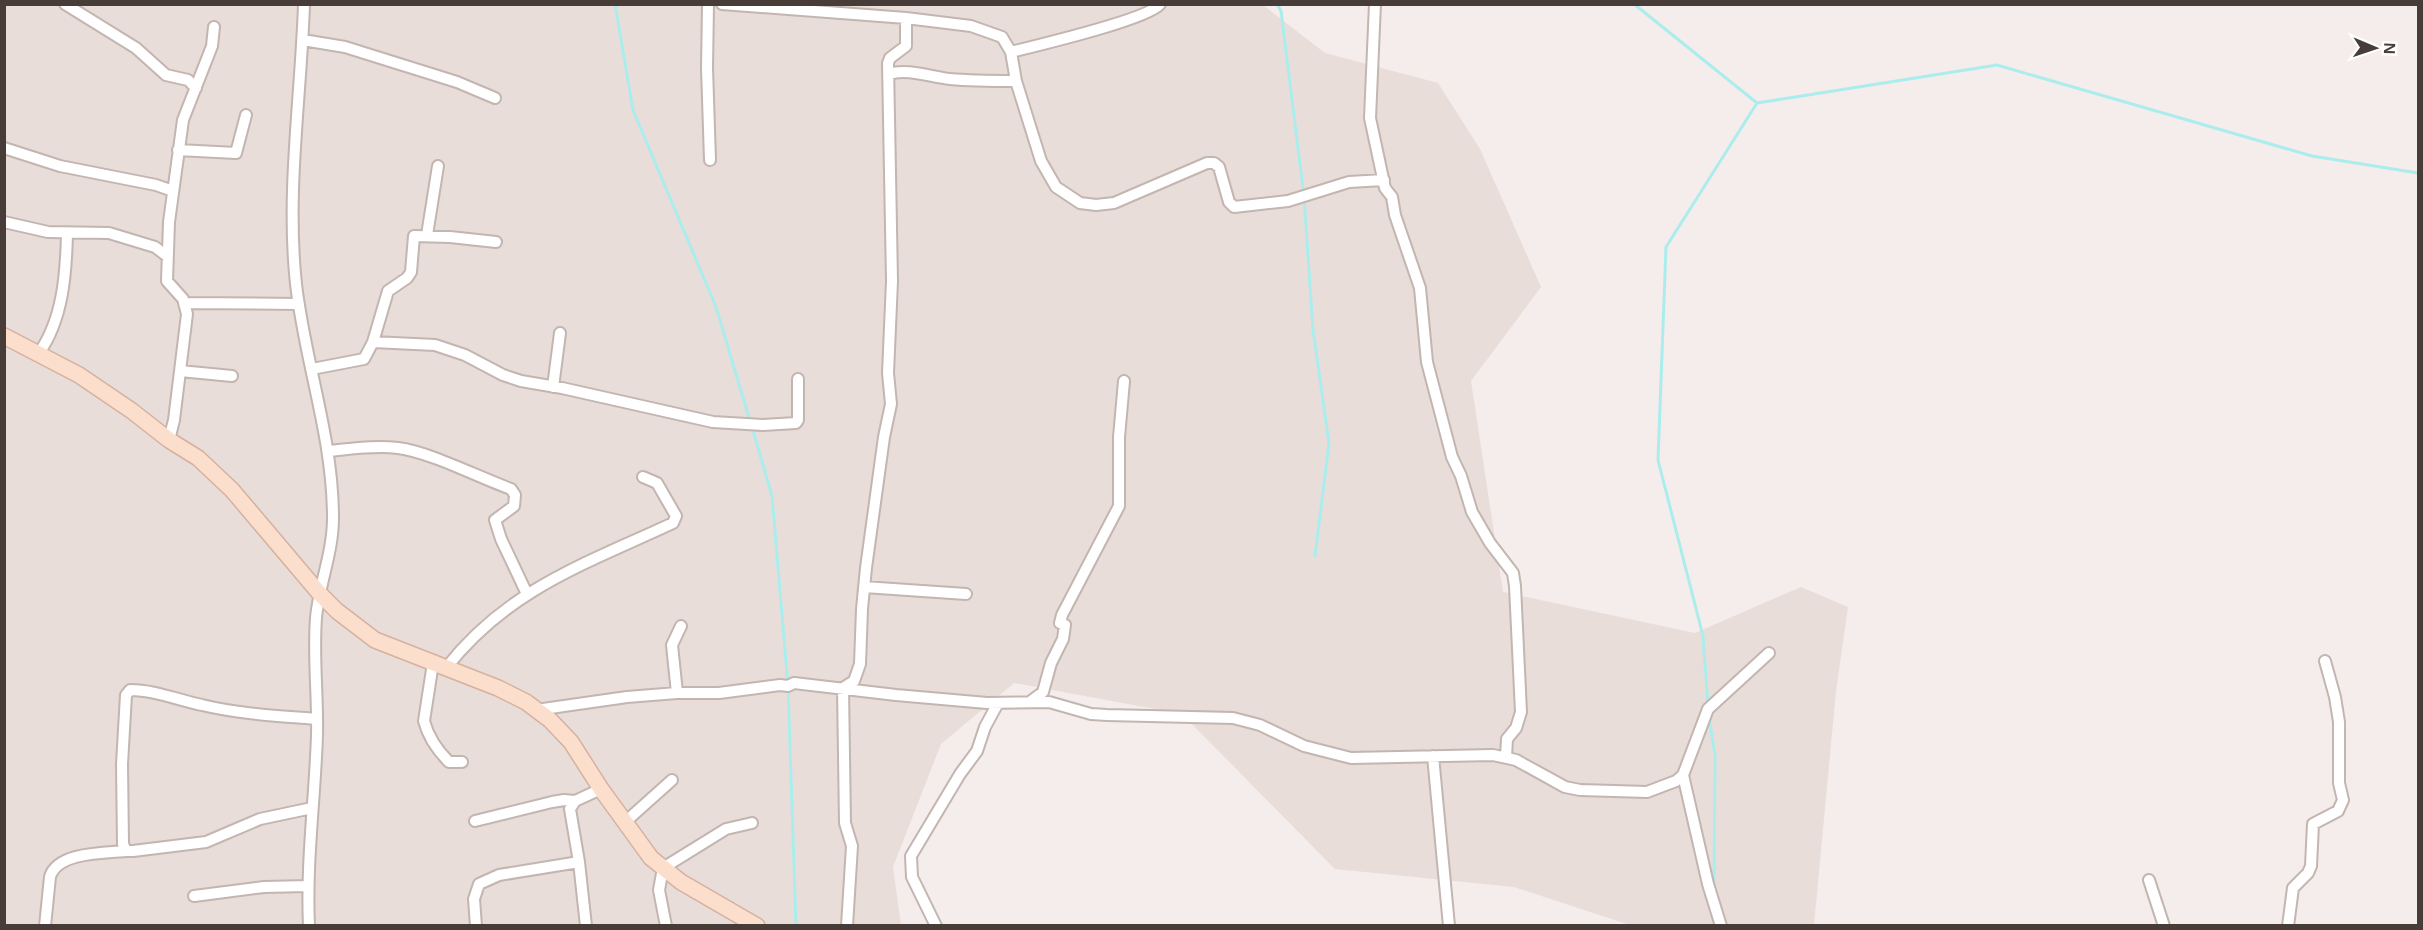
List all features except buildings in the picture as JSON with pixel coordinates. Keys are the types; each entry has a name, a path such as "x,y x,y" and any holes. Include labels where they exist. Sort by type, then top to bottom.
{"main road":[{"path":"4,336 79,375 132,411 169,440 198,458 232,490 320,594 337,611 375,640 498,688 550,720 571,742 645,851 681,882 757,926"}],"street":[{"path":"65,4 136,48 166,75 188,80 195,88"},
{"path":"304,4 293,233 299,304 328,451 333,538 320,594 316,636 317,718 308,886 309,926"},
{"path":"708,4 707,68 710,160"},
{"path":"722,4 906,18 971,26 1002,37 1011,52 1017,81 1044,168 1056,187 1080,203 1096,205 1114,203 1207,163 1214,163 1219,167 1229,202 1234,207 1288,201 1349,182 1384,180"},
{"path":"1011,52 1116,23 1157,9 1160,4"},
{"path":"1375,4 1370,118 1385,188 1392,197 1395,215 1420,288 1428,362 1452,457 1481,529 1513,573 1518,604 1517,657 1521,712 1516,728 1507,739 1506,757"},
{"path":"843,688 854,681 860,664 864,586 884,437 891,404 888,373 892,280 889,74 890,58 906,46 906,18"},
{"path":"169,440 174,420 187,314 185,303 169,285 167,256 173,191 183,120 212,46 214,27"},
{"path":"303,40 345,47 456,82 495,98"},
{"path":"889,74 894,72 920,74 985,82 1017,81"},
{"path":"178,150 236,153 246,115"},
{"path":"4,148 60,166 156,185 173,191"},
{"path":"427,235 438,166"},
{"path":"4,222 67,234 109,233 155,247 167,256"},
{"path":"39,353 50,337 59,307 66,262 67,234"},
{"path":"312,369 364,359 373,342 388,291 407,278 411,272 414,236 427,235 496,242"},
{"path":"185,303 299,304"},
{"path":"553,387 560,333"},
{"path":"373,342 435,345 465,355 503,375 522,381 713,422 763,425 796,423 798,420 798,379"},
{"path":"180,371 232,376"},
{"path":"1031,701 1043,692 1051,663 1063,639 1065,625 1060,623 1062,615 1119,506 1119,437 1124,381"},
{"path":"328,451 383,446 400,448 428,456 511,489 515,495 513,507 495,520 501,539 527,594"},
{"path":"462,762 449,762 432,740 424,721 440,666 482,628 527,594 550,580 673,523 676,516 657,483 643,477"},
{"path":"864,586 966,594"},
{"path":"677,693 672,645 681,626"},
{"path":"1721,926 1708,884 1683,775 1708,709 1769,653"},
{"path":"2288,926 2294,888 2308,873 2311,866 2313,824 2338,812 2343,800 2339,783 2339,722 2325,661"},
{"path":"537,710 586,701 677,693 719,693 780,685 788,686 794,683 896,695 998,703 1049,702 1090,714 1233,718 1260,725 1304,746 1351,758 1493,755 1506,757 1565,787 1580,790 1647,792 1662,788 1683,775"},
{"path":"843,688 845,823 852,846 847,926"},
{"path":"126,851 123,844 122,764 126,695 130,690 158,693 203,706 260,715 317,718"},
{"path":"936,926 912,877 911,856 960,774 977,751 985,727 998,703"},
{"path":"1433,756 1449,926"},
{"path":"624,823 672,780"},
{"path":"586,926 570,808 575,801 601,789"},
{"path":"475,821 552,802 575,801"},
{"path":"45,926 51,872 62,861 206,842 260,819 312,808"},
{"path":"666,926 659,890 663,868 726,829 752,824"},
{"path":"476,926 474,899 479,884 499,875 579,862"},
{"path":"2149,880 2164,926"},
{"path":"194,896 264,887 308,886"}],"shaded area":[{"path":"5,5 1263,5 1325,53 1438,83 1480,149 1541,287 1471,381 1503,592 1695,633 1801,587 1848,607 1836,691 1814,925 1630,925 1514,887 1335,869 1182,714 1014,683 941,744 893,867 901,925 5,926"}],"waterway":[{"path":"615,4 633,110 716,307 750,421"},
{"path":"1277,4 1281,11 1304,197 1313,330 1329,443 1315,556"},
{"path":"1634,4 1757,103 1997,65 2312,156 2418,173"},
{"path":"1708,705 1703,636 1658,460 1666,247 1757,103"},
{"path":"752,427 772,496 788,686 796,926"},
{"path":"1709,718 1715,755 1714,888"}]}
